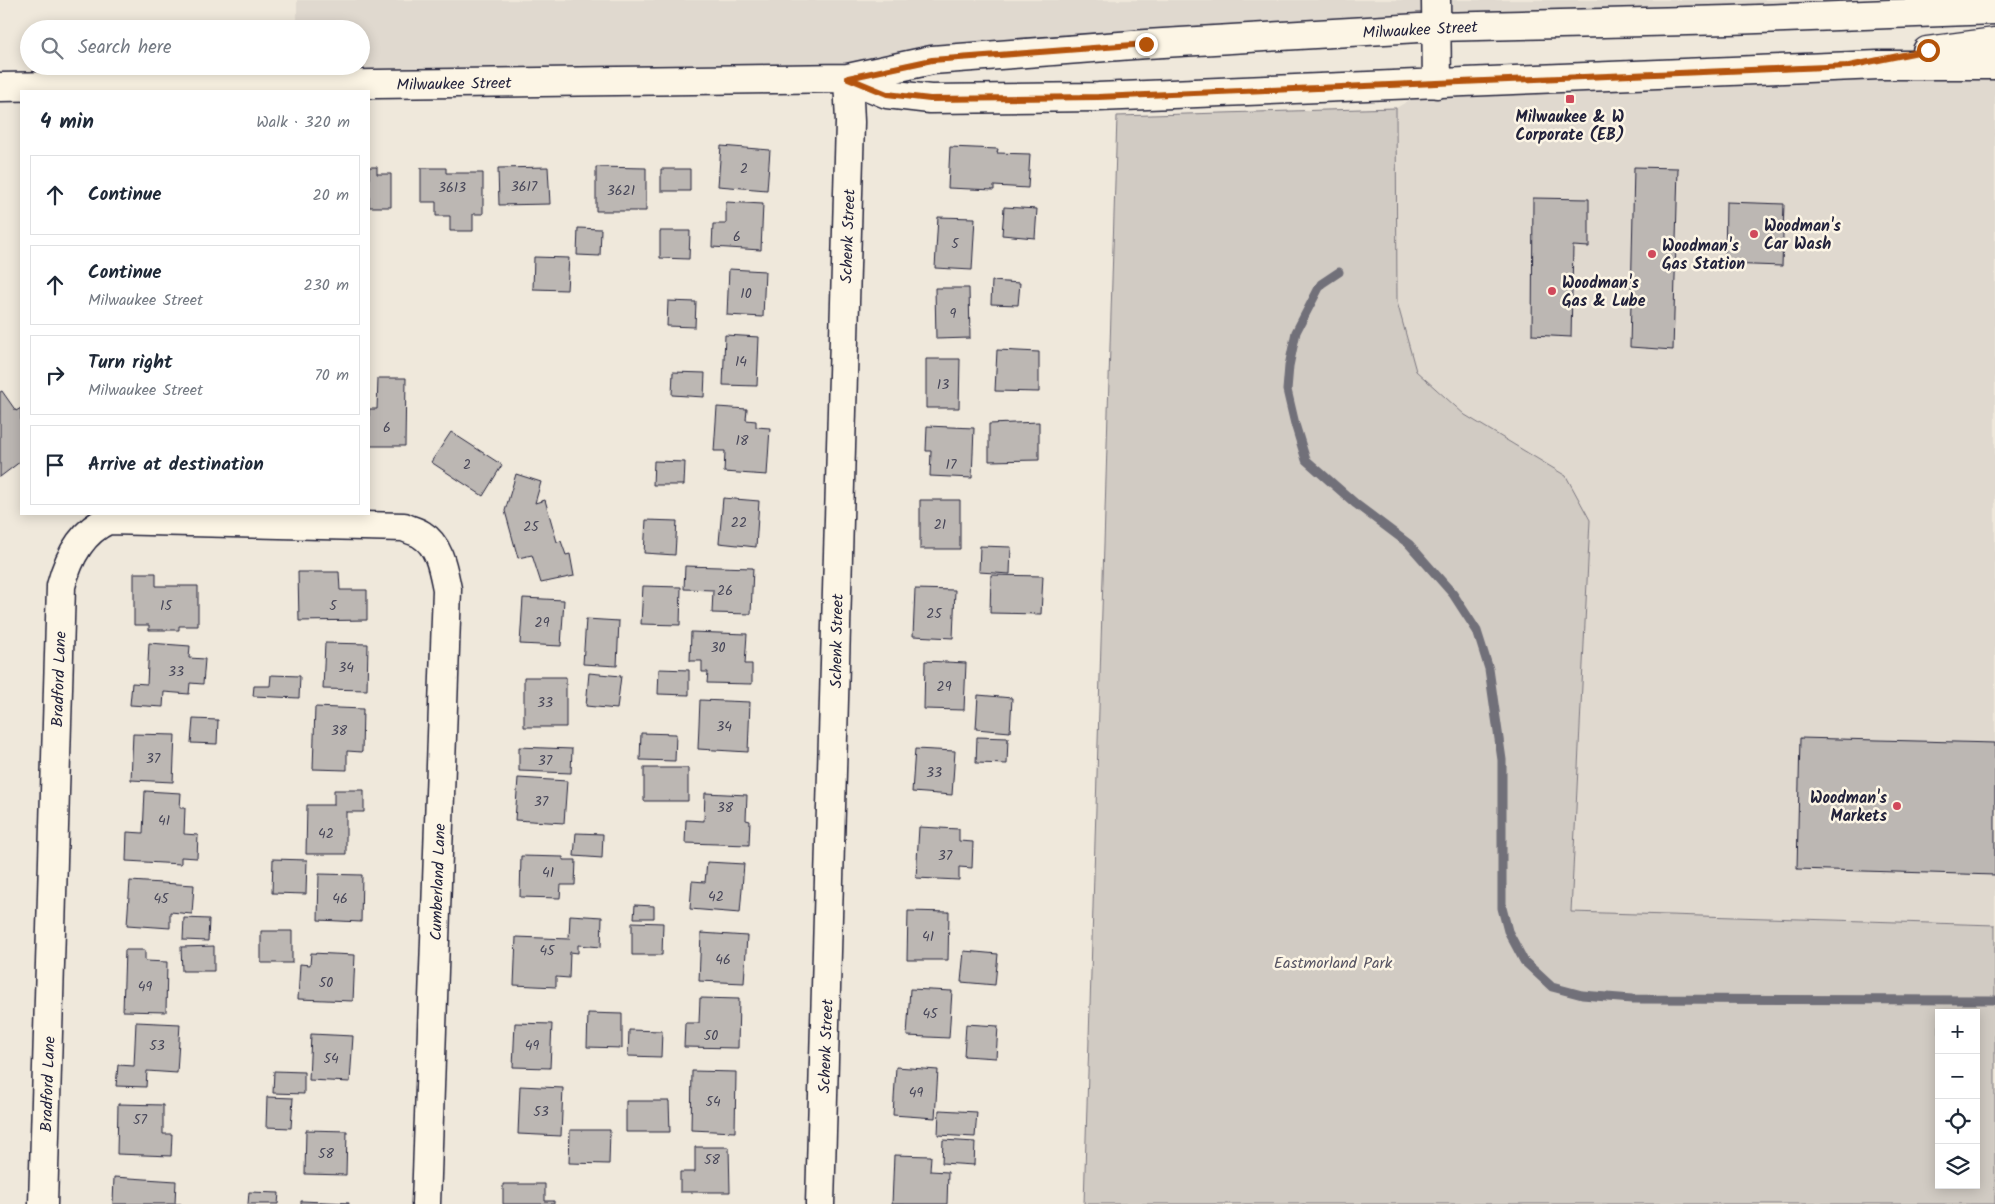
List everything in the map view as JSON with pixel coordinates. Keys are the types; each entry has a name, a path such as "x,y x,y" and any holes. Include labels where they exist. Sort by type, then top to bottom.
{"street":[{"path":"1436,0 1437,84"},
{"name":"Milwaukee Street","path":"0,87 848,78 932,60 1146,44 1436,27 1730,20 1995,10"},
{"path":"1849,66 1928,50 1995,42"},
{"name":"Milwaukee Street","path":"848,78 887,94 930,99 1098,97 1849,66 1995,65"},
{"name":"Schenk Street","path":"820,1204 850,122 848,78"},
{"name":"Bradford Lane","path":"43,1204 61,586 65,569 74,551 86,536 108,520 283,523 404,527 422,535 433,546 440,560"},
{"name":"Cumberland Lane","path":"426,1204 447,588 440,560"}],"shaded area":[{"path":"297,0 1995,0 887,69 297,85 297,75 370,75 370,20 297,20"},
{"path":"1995,70 1995,925 1571,912 1590,520 1566,476 1465,415 1416,371 1397,302 1396,108 1437,84"}],"green space":[{"name":"Eastmorland Park","path":"1396,108 1397,302 1416,371 1465,415 1566,476 1590,520 1571,912 1995,925 1995,1204 1084,1204 1117,116"}],"building":[{"path":"721,146 770,150 767,190 718,186"},
{"path":"950,147 998,149 997,153 1030,154 1028,188 994,186 994,190 948,188"},
{"path":"370,167 377,167 377,174 391,174 391,207 370,207"},
{"path":"548,167 550,204 499,205 498,168"},
{"path":"596,167 646,168 646,211 596,211"},
{"path":"1634,167 1678,168 1673,350 1630,347"},
{"path":"421,168 446,168 446,173 483,173 483,214 473,214 473,231 450,231 450,216 436,216 436,202 421,202"},
{"path":"661,169 690,169 690,191 661,191"},
{"name":"Woodman's Gas & Lube","path":"1533,198 1589,199 1589,247 1573,246 1571,337 1532,335"},
{"path":"726,202 763,204 761,250 712,247 713,224 726,224"},
{"name":"Woodman's Car Wash","path":"1726,202 1784,204 1782,266 1725,264"},
{"path":"1004,207 1037,209 1035,238 1002,235"},
{"path":"938,217 975,218 972,270 935,268"},
{"path":"578,228 601,229 600,256 577,255"},
{"path":"660,231 690,231 689,259 660,258"},
{"path":"534,257 569,258 567,290 533,289"},
{"path":"729,269 765,271 763,317 727,315"},
{"path":"992,281 1020,283 1018,305 991,304"},
{"path":"935,288 969,288 970,338 936,339"},
{"path":"668,301 696,302 695,327 667,326"},
{"path":"725,335 759,337 757,386 723,385"},
{"path":"997,350 1039,352 1039,392 995,391"},
{"path":"926,359 960,359 959,408 926,408"},
{"path":"673,372 705,373 704,397 672,395"},
{"path":"378,378 406,378 405,446 370,446 370,409 377,409"},
{"path":"2,391 16,411 20,409 20,462 0,477 0,392"},
{"path":"717,407 747,409 746,420 756,421 756,427 770,428 767,475 724,472 725,451 714,451"},
{"path":"1039,422 1039,460 989,461 989,424"},
{"path":"927,426 974,428 972,478 930,476 931,451 926,451"},
{"path":"451,432 502,465 483,496 431,462"},
{"path":"654,461 685,462 684,485 653,485"},
{"path":"516,474 541,482 535,503 545,500 557,542 561,541 566,555 570,554 574,576 541,583 532,555 518,558 505,511"},
{"path":"723,498 759,501 756,547 719,543"},
{"path":"920,500 960,500 960,549 920,549"},
{"path":"646,520 677,521 675,555 644,553"},
{"path":"980,546 1011,547 1010,574 979,572"},
{"path":"685,566 753,568 751,614 712,613 713,590 684,589"},
{"path":"298,572 339,572 340,590 367,590 367,620 299,621"},
{"path":"134,573 156,573 156,586 198,586 198,626 179,626 179,630 149,630 149,625 134,625"},
{"path":"991,575 1043,576 1041,614 990,613"},
{"path":"643,586 681,587 680,625 641,624"},
{"path":"915,589 955,590 953,638 913,636"},
{"path":"523,598 564,600 561,646 520,644"},
{"path":"586,619 619,621 617,666 583,664"},
{"path":"691,632 747,634 745,664 752,664 752,684 707,683 708,672 702,672 702,661 690,661"},
{"path":"149,643 190,646 189,658 205,659 203,684 190,683 189,694 164,692 163,707 130,705 132,683 147,684"},
{"path":"325,643 368,644 367,690 323,689"},
{"path":"925,661 966,663 964,710 924,709"},
{"path":"659,669 689,670 689,695 658,694"},
{"path":"589,673 621,676 617,709 586,706"},
{"path":"271,675 300,676 299,698 253,696 254,686 270,686"},
{"path":"524,677 566,677 566,727 524,727"},
{"path":"978,695 1012,698 1010,732 976,729"},
{"path":"700,700 750,702 748,752 698,749"},
{"path":"315,707 363,709 362,752 347,751 347,770 313,769"},
{"path":"193,719 218,720 217,744 191,743"},
{"path":"641,733 676,734 675,761 640,760"},
{"path":"133,734 175,735 173,782 131,780"},
{"path":"977,737 1008,738 1007,764 976,763"},
{"name":"Woodman's Markets","path":"1800,738 1995,743 1995,875 1797,869"},
{"path":"519,747 572,749 571,773 519,771"},
{"path":"915,749 955,751 952,795 912,792"},
{"path":"644,768 688,768 688,801 644,801"},
{"path":"518,778 567,781 564,823 515,820"},
{"path":"334,790 364,790 364,812 346,812 346,854 306,854 307,805 334,805"},
{"path":"145,791 181,793 180,808 185,808 184,834 198,835 197,858 181,857 181,864 126,861 127,832 143,833"},
{"path":"705,793 747,795 746,820 750,821 749,845 685,843 686,820 704,821"},
{"path":"919,827 959,829 959,841 973,842 972,868 959,867 959,880 916,878"},
{"path":"576,833 603,834 602,858 574,856"},
{"path":"521,856 563,857 563,860 576,860 575,885 561,885 560,898 520,897"},
{"path":"273,859 307,860 306,894 272,893"},
{"path":"707,862 744,864 740,913 690,909 692,881 705,882"},
{"path":"319,874 362,875 361,922 318,920"},
{"path":"130,881 194,885 192,914 170,912 170,928 127,925"},
{"path":"635,905 654,906 654,918 634,918"},
{"path":"908,911 949,912 948,960 907,960"},
{"path":"570,915 602,917 601,947 578,945 578,953 570,952 569,978 556,977 556,987 514,985 516,937 569,939"},
{"path":"184,918 209,919 208,941 183,940"},
{"path":"632,922 663,923 662,955 632,955"},
{"path":"261,931 292,931 292,963 261,963"},
{"path":"701,933 747,936 744,983 699,981"},
{"path":"214,946 214,971 182,971 181,947"},
{"path":"125,950 145,950 145,961 167,962 166,1012 123,1011"},
{"path":"964,951 998,954 995,985 961,982"},
{"path":"311,953 355,955 353,1001 298,999 300,964 310,965"},
{"path":"910,989 952,991 949,1038 907,1036"},
{"path":"700,998 739,999 738,1048 684,1047 685,1023 699,1023"},
{"path":"588,1013 622,1014 622,1048 587,1047"},
{"path":"136,1022 180,1024 177,1073 147,1071 146,1087 116,1086 118,1065 134,1066"},
{"path":"515,1023 552,1024 550,1068 513,1067"},
{"path":"966,1024 998,1026 996,1058 964,1056"},
{"path":"629,1030 662,1031 661,1057 628,1056"},
{"path":"311,1034 353,1036 350,1082 309,1080"},
{"path":"896,1067 938,1070 935,1118 893,1115"},
{"path":"274,1071 304,1072 304,1094 273,1093"},
{"path":"692,1071 736,1072 735,1132 691,1130"},
{"path":"520,1086 563,1088 561,1136 518,1134"},
{"path":"267,1097 293,1098 291,1128 266,1127"},
{"path":"626,1101 669,1101 670,1132 626,1132"},
{"path":"118,1104 163,1105 163,1134 172,1134 171,1156 117,1154"},
{"path":"939,1110 977,1112 975,1137 938,1135"},
{"path":"306,1130 347,1131 346,1175 305,1174"},
{"path":"570,1130 610,1130 609,1164 569,1163"},
{"path":"943,1140 975,1142 974,1165 942,1163"},
{"path":"695,1147 729,1147 730,1192 680,1192 680,1172 695,1172"},
{"path":"894,1155 931,1156 930,1171 948,1172 947,1204 892,1204"},
{"path":"114,1177 176,1181 175,1204 113,1204"},
{"path":"503,1184 545,1184 545,1201 554,1201 554,1204 503,1204"},
{"path":"249,1192 279,1193 278,1204 248,1204"},
{"path":"301,1201 349,1203 349,1204 301,1204"}],"waterway":[{"path":"1339,272 1321,284 1296,332 1289,366 1287,390 1295,424 1306,460 1356,504 1409,544 1453,594 1477,631 1489,669 1502,760 1502,908 1508,931 1524,961 1552,987 1582,995 1632,999 1995,1000"}],"place":[{"name":"Milwaukee & W Corporate (EB)","path":"1570,99"},
{"name":"Woodman's Car Wash","path":"1754,234"},
{"name":"Woodman's Gas Station","path":"1652,254"},
{"name":"Woodman's Gas & Lube","path":"1552,291"},
{"name":"Woodman's Markets","path":"1897,806"}],"route":[{"path":"1146,44 932,60 848,78 887,94 930,99 1098,97 1849,66 1928,50"}]}
